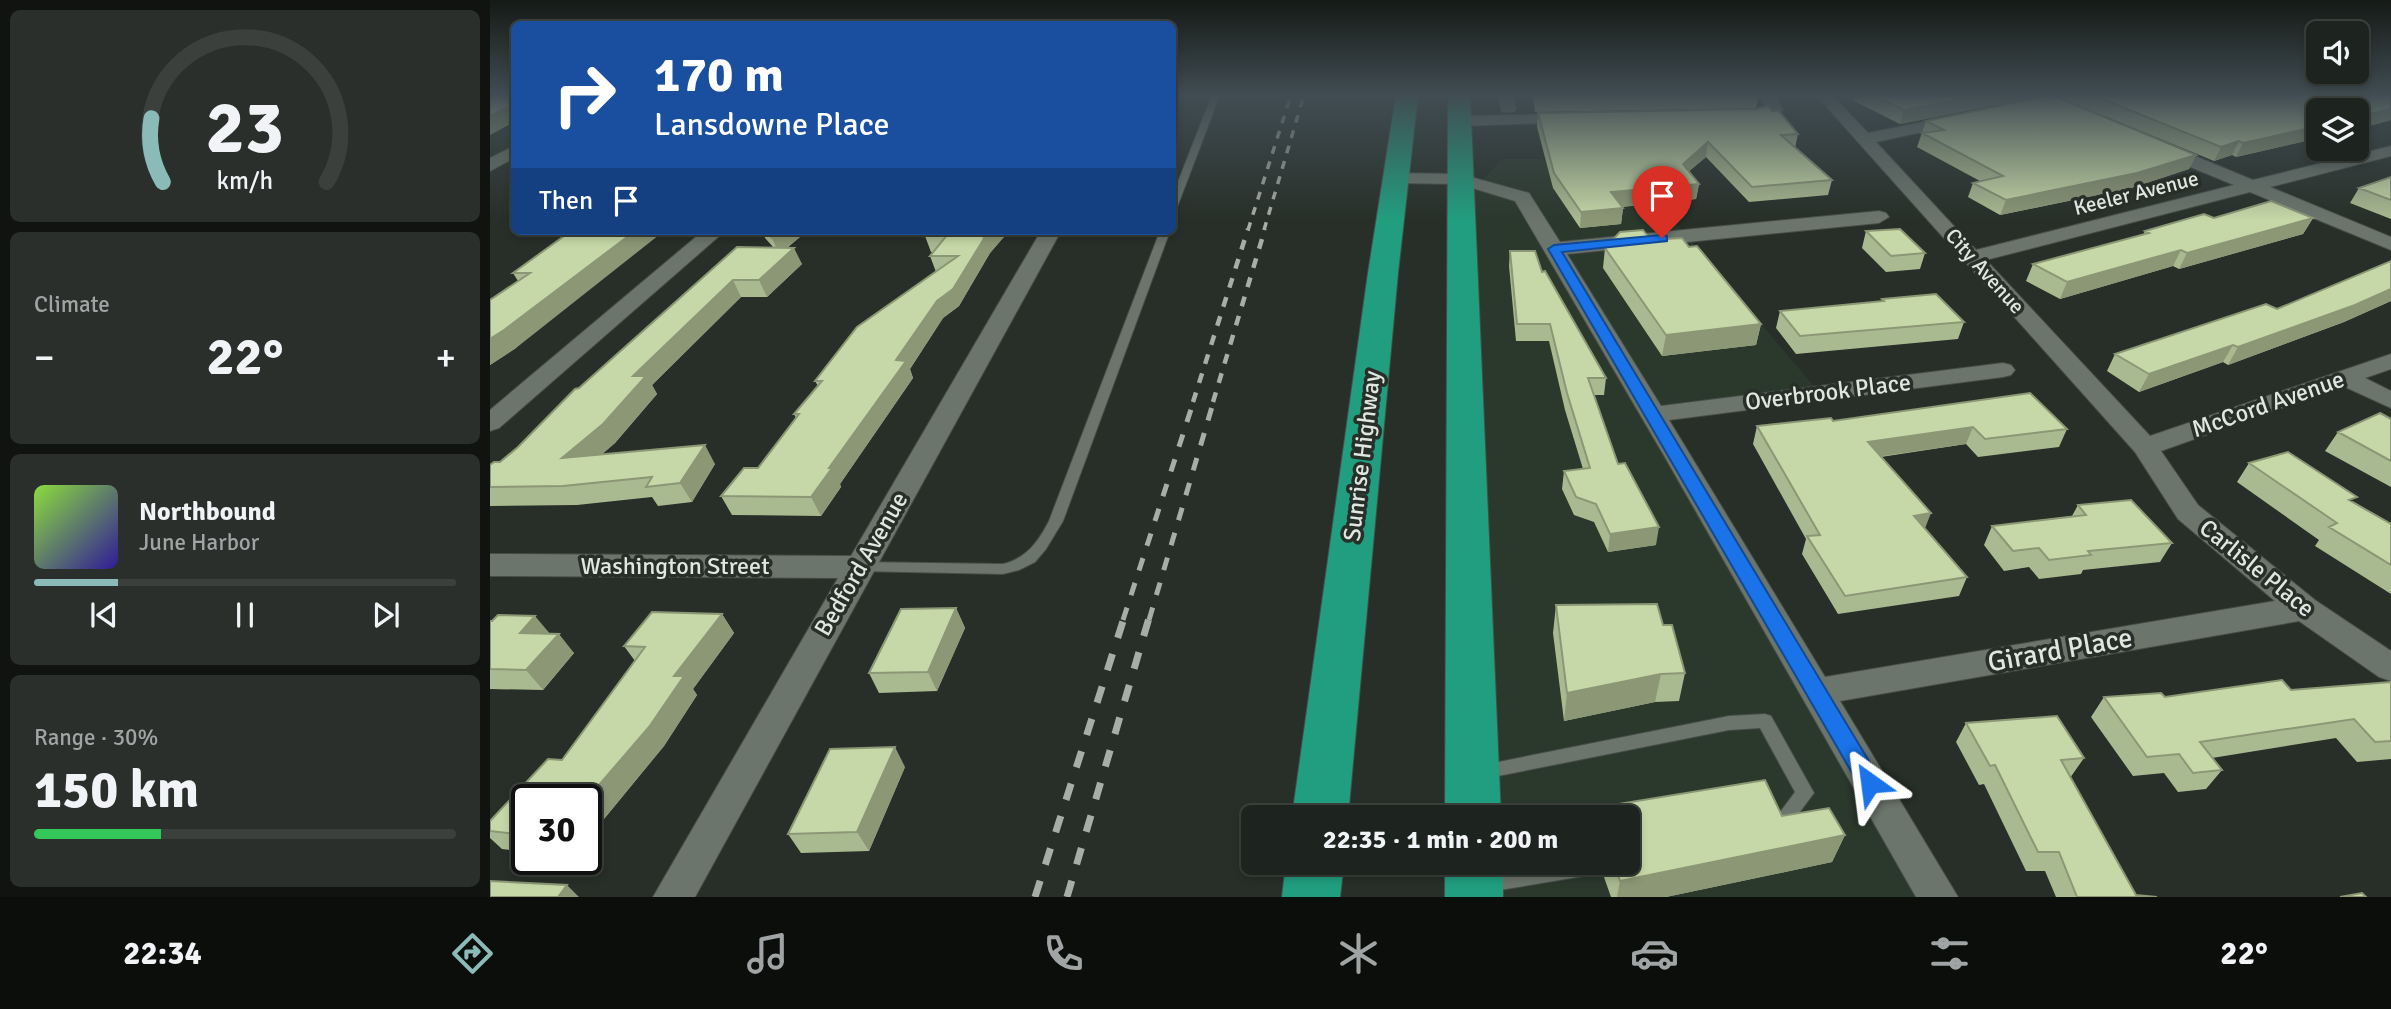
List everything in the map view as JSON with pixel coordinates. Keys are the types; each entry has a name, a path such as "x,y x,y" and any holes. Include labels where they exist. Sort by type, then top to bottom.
{"highway":[{"name":"Sunrise Highway","path":"1321,805 1400,137"},
{"path":"1460,137 1473,805"},
{"path":"1311,897 1314,875"}],"street":[{"path":"1864,139 1874,137"},
{"name":"City Avenue","path":"1864,139 2145,447"},
{"path":"2138,139 2391,244"},
{"name":"Keeler Avenue","path":"1972,257 2391,151"},
{"path":"490,155 511,154"},
{"path":"490,166 511,155"},
{"path":"1394,178 1460,179 1522,197 1654,414 1815,692 1938,897"},
{"path":"1554,249 1878,217"},
{"path":"490,423 710,235"},
{"name":"Bedford Avenue","path":"673,897 1049,235"},
{"name":"McCord Avenue","path":"2145,447 2391,360"},
{"name":"Overbrook Place","path":"1654,414 2003,370"},
{"path":"2345,377 2391,401"},
{"name":"Carlisle Place","path":"2145,447 2188,512 2304,608 2391,668"},
{"name":"Washington Street","path":"490,565 859,567"},
{"name":"Girard Place","path":"1815,692 2304,608"}],"lane":[{"path":"1176,200 1200,137"},
{"path":"859,567 1003,569 1022,565 1041,549 1056,521 1163,235"},
{"path":"1472,775 1729,723 1765,721 1805,793 1782,823"},
{"path":"1474,882 1525,875"}],"shaded area":[{"path":"1502,159 1622,159 1818,391 1658,412 1946,897 1487,897 1486,875 1640,875 1640,805 1485,805 1468,195"}],"building":[{"path":"1544,137 1783,137 1832,180 1752,187 1708,142 1683,164 1699,184 1611,192 1623,208 1581,212 1554,173"},
{"path":"1929,137 2152,137 2196,155 2137,173 2006,200 1973,183 2003,176"},
{"path":"2196,137 2270,137 2243,143 2239,141 2221,147"},
{"path":"2391,177 2391,200 2359,188"},
{"path":"2271,201 2313,218 2187,253 2181,250 2067,282 2033,264 2149,233 2145,231 2204,214 2214,218"},
{"path":"1900,229 1925,253 1891,256 1866,231"},
{"path":"1643,230 1651,240 1682,238 1689,247 1697,246 1761,324 1666,335 1605,248 1620,232"},
{"path":"565,235 630,235 490,339 490,300 530,273 513,273"},
{"path":"947,235 986,235 953,289 937,301 896,360 906,361 811,497 721,496 744,468 758,468 799,414 794,414 822,381 815,381 857,327 958,256 930,256"},
{"path":"737,247 794,248 759,280 733,280 633,376 646,376 603,424 562,458 705,445 680,483 646,487 652,477 563,486 490,487 490,465 500,462 518,447 575,389"},
{"path":"1510,251 1535,251 1542,272 1545,271 1606,378 1588,378 1618,464 1625,463 1659,527 1610,534 1596,504 1576,497 1564,471 1590,468 1550,324 1517,324"},
{"path":"2391,261 2391,289 2355,305 2238,347 2233,345 2149,374 2115,354 2266,304 2277,309"},
{"path":"1936,294 1964,322 1800,336 1780,311 1884,301 1882,299"},
{"path":"2030,393 2067,429 1985,439 1973,427 1868,442 1931,513 1914,516 1967,577 1845,596 1807,536 1820,535 1757,426 1831,418 1833,421"},
{"path":"2380,413 2391,419 2391,461 2338,432"},
{"path":"2288,452 2357,497 2349,500 2391,524 2391,565 2329,527 2337,523 2249,463"},
{"path":"2131,500 2172,543 2088,551 2091,555 2049,560 2039,548 2013,551 1992,526 2086,515 2078,505"},
{"path":"1657,604 1663,625 1672,625 1685,673 1661,674 1567,693 1556,605"},
{"path":"956,608 928,672 869,673 901,609"},
{"path":"652,612 722,614 674,676 684,676 649,727 600,784 525,784 548,759 562,760 645,647 624,646"},
{"path":"498,615 535,616 520,633 559,634 526,670 490,669 490,621"},
{"path":"2282,680 2291,690 2391,682 2391,741 2375,742 2354,719 2200,742 2222,770 2193,773 2179,754 2147,757 2104,697 2161,693 2165,697"},
{"path":"2057,716 2084,758 2061,760 2136,895 2157,897 2077,897 2059,852 2038,852 1995,765 1990,766 1966,723"},
{"path":"895,747 857,832 788,834 830,749"},
{"path":"1765,780 1782,816 1829,808 1845,835 1620,881 1618,875 1640,875 1640,805 1612,805"},
{"path":"511,799 511,833 490,831 490,821"},
{"path":"490,881 567,885 558,897 490,897"},
{"path":"2362,893 2366,897 2340,897"}],"railway":[{"path":"1248,230 1278,137"},
{"path":"1264,230 1292,137"},
{"path":"1193,402 1248,229"},
{"path":"1213,402 1265,229"},
{"path":"1123,620 1194,400"},
{"path":"1149,620 1214,400"},
{"path":"1035,897 1124,618"},
{"path":"1067,897 1149,618"}],"route":[{"path":"1662,238 1554,249 1870,783"}]}
